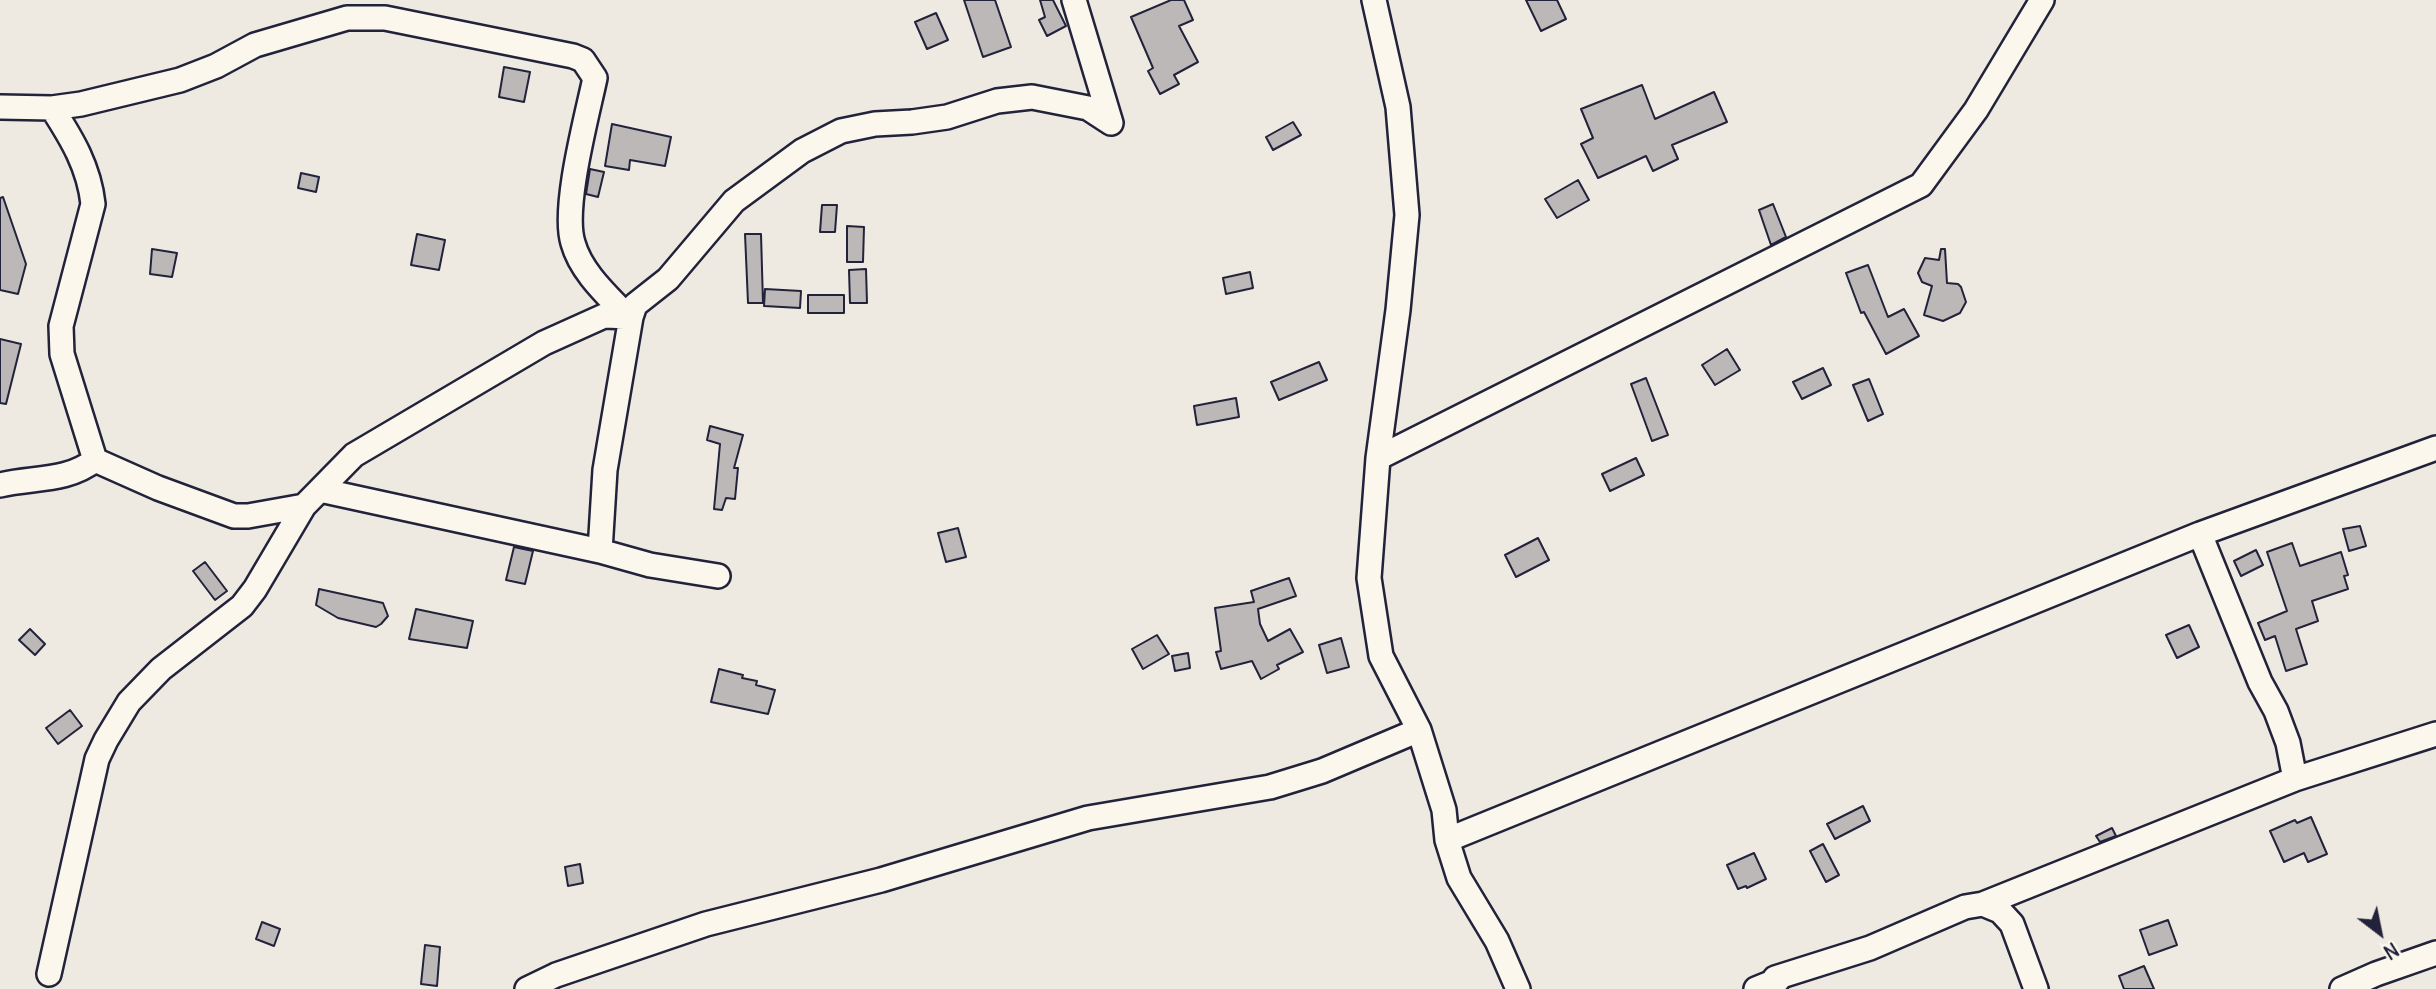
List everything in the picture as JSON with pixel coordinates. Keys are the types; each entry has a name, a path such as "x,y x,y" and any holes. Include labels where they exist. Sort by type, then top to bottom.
{"street":[{"path":"600,551 605,470 629,317 635,305 668,279 734,201 802,151 841,131 875,124 947,117 997,101 1032,97 1088,108 1111,123 1074,0"},
{"path":"1374,0 1398,107 1407,215 1378,458 1369,578 1381,656 1419,730 1444,810 1447,841 1459,878 1497,941 1518,989"},
{"path":"1378,458 1921,185 1971,118 2042,0"},
{"path":"0,107 52,108 81,104 180,80 216,66 255,45 347,18 386,18 573,55 583,60 595,78 570,206 572,242 594,281 629,317"},
{"path":"52,108 75,144 91,186 93,204 61,326 60,340 95,460 158,488 234,516 248,516 312,498 600,551 650,565 718,576"},
{"path":"49,974 97,760 129,702 161,669 242,606 312,498 354,455 544,343 604,316 629,317"},
{"path":"1447,841 2200,534 2436,447"},
{"path":"0,485 63,476 85,468 95,460"},
{"path":"2200,534 2260,682 2276,711 2288,743 2295,779"},
{"path":"527,989 556,975 706,924 881,880 1088,818 1270,787 1322,771 1419,730"},
{"path":"1756,989 1780,984 1775,978 1870,948 1965,907 1983,904 2295,779 2436,734"},
{"path":"1983,904 2000,911 2012,924 2036,989"},
{"path":"2342,989 2378,981 2436,953"}],"building":[{"path":"964,0 995,0 1011,47 983,57"},
{"path":"1040,0 1053,0 1066,26 1047,36 1039,20 1045,17"},
{"path":"1171,0 1184,0 1193,20 1179,26 1198,62 1174,75 1179,84 1160,94 1148,71 1153,68 1131,17"},
{"path":"1526,0 1557,0 1566,19 1541,31"},
{"path":"936,13 948,40 927,49 915,22"},
{"path":"504,67 530,72 524,102 499,97"},
{"path":"1642,85 1655,119 1714,92 1727,122 1672,145 1678,159 1653,171 1646,156 1598,178 1581,144 1593,138 1581,109"},
{"path":"1293,122 1301,135 1273,150 1266,137"},
{"path":"612,124 671,137 665,166 630,160 629,170 605,166"},
{"path":"590,169 604,172 598,197 586,194"},
{"path":"301,173 319,177 316,192 298,188"},
{"path":"1578,180 1589,200 1557,218 1545,199"},
{"path":"3,197 26,264 18,294 0,290 0,198"},
{"path":"1773,204 1786,237 1771,245 1759,210"},
{"path":"822,205 837,205 835,232 820,232"},
{"path":"847,226 864,227 863,262 847,262"},
{"path":"417,234 445,240 439,270 411,265"},
{"path":"745,234 761,234 763,303 748,303"},
{"path":"152,249 177,253 172,277 150,274"},
{"path":"1941,249 1945,249 1947,283 1961,287 1966,302 1960,313 1943,321 1924,315 1932,286 1922,282 1918,273 1925,258 1939,260"},
{"path":"1868,265 1888,317 1904,309 1919,336 1886,354 1864,312 1861,313 1846,273"},
{"path":"866,269 867,303 850,303 849,270"},
{"path":"1250,272 1253,288 1226,294 1223,278"},
{"path":"765,289 801,291 800,308 764,306"},
{"path":"808,295 844,295 844,313 808,313"},
{"path":"0,339 21,344 6,404 0,403"},
{"path":"1727,349 1740,370 1715,385 1702,365"},
{"path":"1319,362 1327,380 1279,400 1271,382"},
{"path":"1823,368 1831,385 1802,399 1793,382"},
{"path":"1646,378 1668,435 1652,441 1631,384"},
{"path":"1869,379 1883,414 1868,421 1853,385"},
{"path":"1236,398 1239,417 1197,425 1194,406"},
{"path":"710,426 743,435 734,468 738,468 735,499 726,498 722,510 714,509 720,444 707,440"},
{"path":"1636,458 1644,475 1610,491 1602,474"},
{"path":"2360,526 2366,546 2349,551 2343,529"},
{"path":"958,528 966,557 946,562 938,533"},
{"path":"1538,538 1549,560 1516,577 1505,555"},
{"path":"2292,543 2300,566 2341,552 2348,575 2344,576 2348,589 2312,601 2318,621 2296,629 2307,664 2286,671 2275,636 2265,640 2258,623 2287,611 2267,552"},
{"path":"514,547 533,551 525,584 506,580"},
{"path":"2256,550 2263,565 2241,576 2234,561"},
{"path":"205,562 227,591 215,600 193,571"},
{"path":"1289,578 1296,596 1258,609 1260,624 1268,641 1290,629 1303,652 1277,665 1279,669 1261,679 1252,661 1221,669 1216,652 1221,651 1215,608 1254,602 1251,591"},
{"path":"319,589 383,603 388,616 376,627 338,618 316,605"},
{"path":"416,609 473,621 467,648 409,639"},
{"path":"2189,625 2199,647 2177,658 2166,635"},
{"path":"30,629 45,644 35,655 19,640"},
{"path":"1157,635 1169,654 1143,669 1132,649"},
{"path":"1341,638 1349,667 1327,673 1319,645"},
{"path":"1188,653 1190,668 1175,671 1172,656"},
{"path":"719,669 743,675 742,678 757,681 756,685 775,690 768,714 711,702"},
{"path":"70,710 82,726 58,744 46,728"},
{"path":"1863,806 1870,821 1835,839 1827,824"},
{"path":"2311,817 2327,854 2308,862 2304,853 2284,862 2270,831 2295,820 2297,823"},
{"path":"2112,828 2116,836 2100,842 2096,836"},
{"path":"1823,844 1839,875 1826,882 1810,851"},
{"path":"1754,853 1766,879 1738,889 1727,865"},
{"path":"580,864 583,883 568,886 565,867"},
{"path":"2168,920 2177,945 2149,955 2140,930"},
{"path":"262,922 280,929 274,946 256,939"},
{"path":"425,945 440,947 437,986 421,984"},
{"path":"2144,966 2154,989 2124,989 2119,976"}]}
